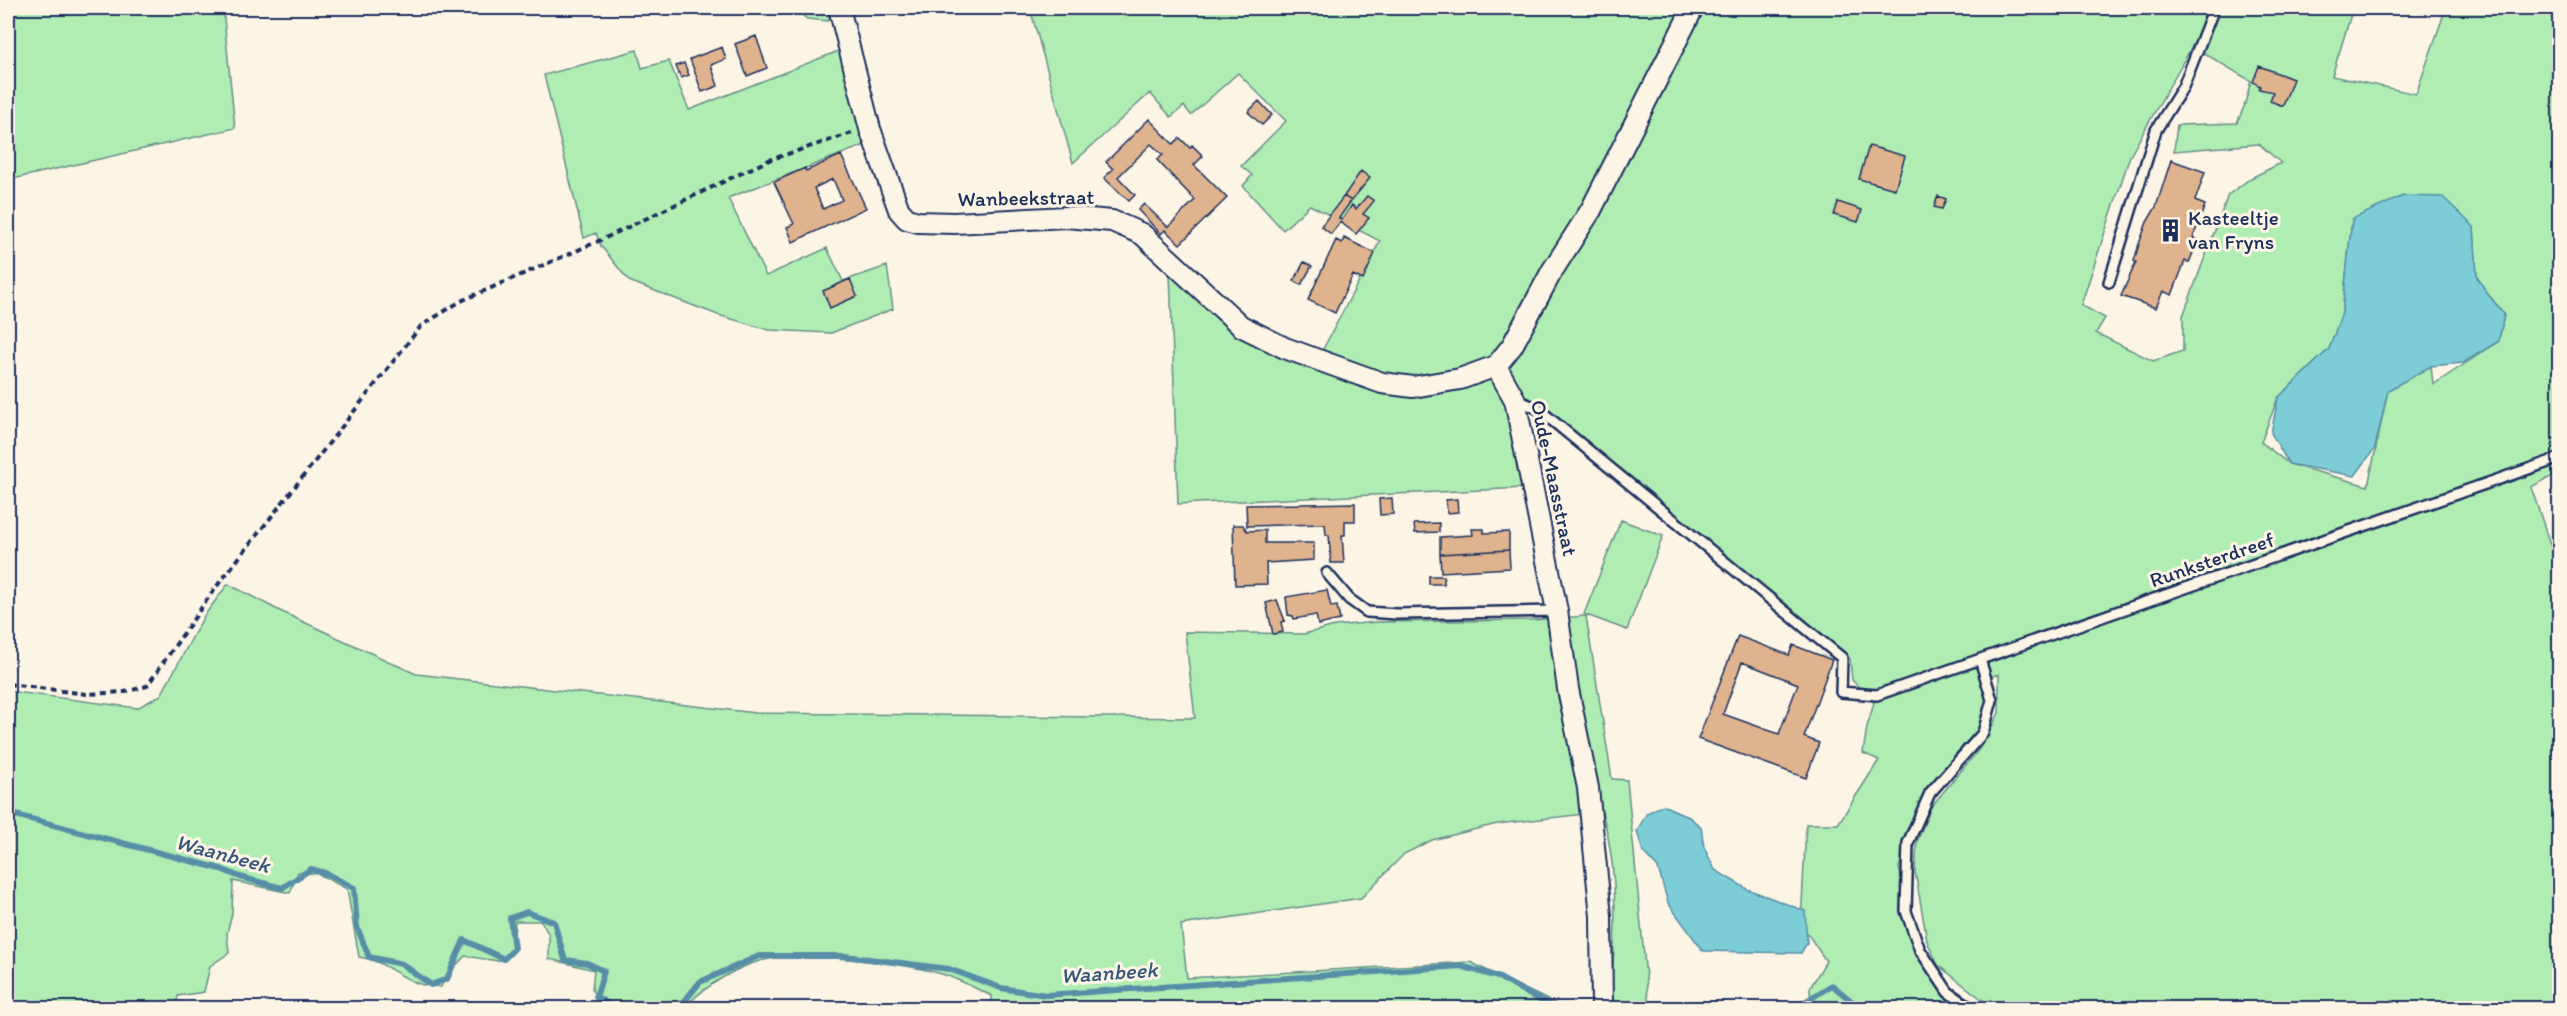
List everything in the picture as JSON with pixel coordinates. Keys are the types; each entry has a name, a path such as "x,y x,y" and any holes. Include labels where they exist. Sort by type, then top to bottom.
{"street":[{"name":"Wanbeekstraat","path":"839,8 870,129 898,210 907,219 918,222 954,223 1066,218 1112,221 1142,234 1241,326 1285,348 1340,369 1382,383 1413,387 1460,379 1496,366"},
{"path":"1496,366 1512,346 1552,271 1591,210 1693,8"},
{"name":"Oude-Maasstraat","path":"1496,366 1515,400 1557,611 1568,689 1588,788 1601,916 1602,1008"}],"lane":[{"path":"2109,282 2156,130 2183,87 2214,8"},
{"name":"Runksterdreef","path":"1515,400 1537,408 1842,658 1841,692 1877,695 2559,458"},
{"path":"1327,573 1349,599 1367,612 1397,614 1557,611"},
{"path":"1971,1008 1948,993 1920,950 1906,911 1908,843 1930,793 1983,733 1992,700 1980,659"}],"path":[{"path":"8,684 86,693 125,692 147,686 213,591 421,326 460,301 601,240 769,160 870,129"}],"green space":[{"path":"8,8 223,8 235,128 8,180"},
{"path":"794,8 832,8 828,21 807,19"},
{"path":"1030,8 2353,8 2332,76 2416,94 2446,8 2559,8 2559,473 2531,487 2559,571 2559,1008 1993,1008 1938,965 1927,941 1915,871 1917,842 1931,807 1980,748 1999,713 1999,674 1987,678 1989,694 1981,726 1953,757 1910,823 1899,868 1918,943 1931,973 1969,1008 1811,1008 1810,988 1826,961 1801,924 1806,824 1838,824 1879,760 1863,753 1874,703 1852,680 1850,659 1538,405 1525,408 1526,488 1178,504 1170,271 1230,328 1381,392 1423,396 1455,391 1502,375 1510,370 1499,362 1429,378 1396,378 1321,353 1380,241 1310,205 1283,230 1243,186 1252,175 1241,166 1286,121 1238,73 1191,115 1184,106 1171,117 1150,93 1073,163","holes":["2192,46 2251,81 2237,123 2177,125 2174,151 2259,144 2281,163 2251,178 2228,195 2183,316 2183,351 2153,361 2096,333 2105,318 2081,305 2130,156","2352,219 2474,228 2477,277 2504,314 2499,341 2433,385 2431,366 2388,390 2368,486 2289,464 2261,442 2278,398 2329,349 2342,313"]},
{"path":"637,50 642,68 669,61 689,110 841,50 865,145 728,198 766,276 827,248 843,281 887,266 893,309 831,333 769,330 718,315 629,281 601,246 596,233 584,238 544,75"},
{"path":"1621,520 1663,536 1627,630 1584,614"},
{"path":"228,584 282,612 416,674 756,713 1195,718 1185,632 1304,634 1335,626 1377,622 1532,620 1586,616 1612,779 1627,780 1649,1008 1609,1008 1615,910 1612,860 1602,812 1497,824 1432,840 1404,854 1361,898 1181,925 1187,978 1470,962 1564,1008 992,1008 992,996 942,974 878,962 798,957 760,961 742,968 704,990 690,1002 689,1008 606,1008 598,1005 592,989 594,970 549,959 549,935 541,921 515,921 513,953 498,961 465,956 446,976 441,987 423,985 409,980 382,964 359,957 347,889 318,874 298,872 290,893 233,881 232,914 227,933 229,953 210,966 204,992 178,996 176,1008 8,1008 8,691 137,708 161,695 204,616"}],"water":[{"path":"2403,196 2443,197 2474,227 2477,277 2504,314 2499,341 2463,363 2431,366 2388,390 2375,448 2355,476 2289,464 2271,433 2278,398 2329,349 2342,313 2352,219"},
{"path":"1663,805 1689,817 1701,827 1704,847 1715,870 1747,889 1805,911 1807,943 1801,953 1703,951 1668,903 1658,868 1643,852 1637,831 1647,813"}],"building":[{"path":"756,36 767,68 747,76 735,44"},
{"path":"722,47 726,59 711,65 718,86 702,92 690,59"},
{"path":"684,63 689,75 681,78 676,66"},
{"path":"2259,66 2293,79 2283,106 2270,101 2273,92 2259,89 2260,86 2253,82"},
{"path":"1259,101 1272,115 1262,125 1248,112"},
{"path":"1149,119 1173,144 1180,138 1190,148 1192,145 1203,156 1194,165 1227,198 1180,244 1165,230 1161,234 1138,210 1144,204 1168,227 1195,200 1157,160 1163,155 1151,144 1118,177 1135,195 1129,201 1104,178 1113,169 1106,162"},
{"path":"1869,146 1905,156 1895,189 1859,179"},
{"path":"841,155 866,208 793,242 787,227 794,224 774,182 805,168 806,171","holes":["833,179 842,200 823,209 814,188"]},
{"name":"Kasteeltje van Fryns","path":"2171,160 2205,172 2195,201 2205,205 2193,238 2198,239 2189,263 2185,261 2172,295 2163,291 2156,308 2121,296 2136,262 2134,261 2139,244 2147,222 2156,207"},
{"path":"1361,171 1370,178 1351,201 1344,196"},
{"path":"1344,196 1351,201 1339,218 1342,220 1352,205 1356,209 1367,196 1374,201 1363,214 1369,218 1356,234 1340,222 1331,234 1321,226"},
{"path":"1938,196 1946,199 1942,209 1934,207"},
{"path":"1838,202 1862,210 1858,222 1834,215"},
{"path":"1344,238 1375,253 1363,280 1353,275 1335,313 1308,300 1336,240 1342,243"},
{"path":"1304,262 1312,266 1301,285 1294,281"},
{"path":"850,279 857,296 830,308 823,291"},
{"path":"1392,498 1393,514 1380,515 1379,499"},
{"path":"1457,499 1458,512 1447,513 1446,500"},
{"path":"1355,503 1355,521 1345,521 1345,535 1342,535 1344,563 1331,563 1329,535 1326,535 1325,524 1247,526 1246,505"},
{"path":"1439,523 1439,532 1415,533 1414,524"},
{"path":"1233,525 1243,525 1247,531 1265,530 1265,543 1314,543 1314,560 1266,563 1267,584 1235,585"},
{"path":"1472,529 1484,529 1484,533 1509,532 1509,550 1440,554 1440,537 1473,535"},
{"path":"1509,550 1510,568 1441,572 1440,554"},
{"path":"1429,576 1444,576 1444,584 1429,584"},
{"path":"1327,590 1331,607 1337,606 1340,620 1318,625 1316,615 1294,619 1293,616 1288,615 1286,597"},
{"path":"1277,600 1285,621 1281,622 1283,632 1273,634 1266,603"},
{"path":"1738,636 1789,655 1793,645 1832,660 1804,737 1819,743 1806,778 1698,739","holes":["1742,662 1798,684 1779,734 1723,714"]}],"waterway":[{"name":"Waanbeek","path":"8,813 221,869 240,877 282,888 311,869 325,873 354,888 357,927 369,957 402,964 431,985 447,979 464,940 504,959 514,949 510,918 527,912 554,922 565,960 587,963 604,971 596,997 616,1008"},
{"name":"Waanbeek","path":"679,1008 700,982 759,956 845,956 949,969 1001,988 1046,995 1461,966 1498,977 1554,1008"},
{"name":"Waanbeek","path":"1795,1008 1832,985 1860,1008"}],"place":[{"name":"Kasteeltje van Fryns","path":"2170,230"}]}
